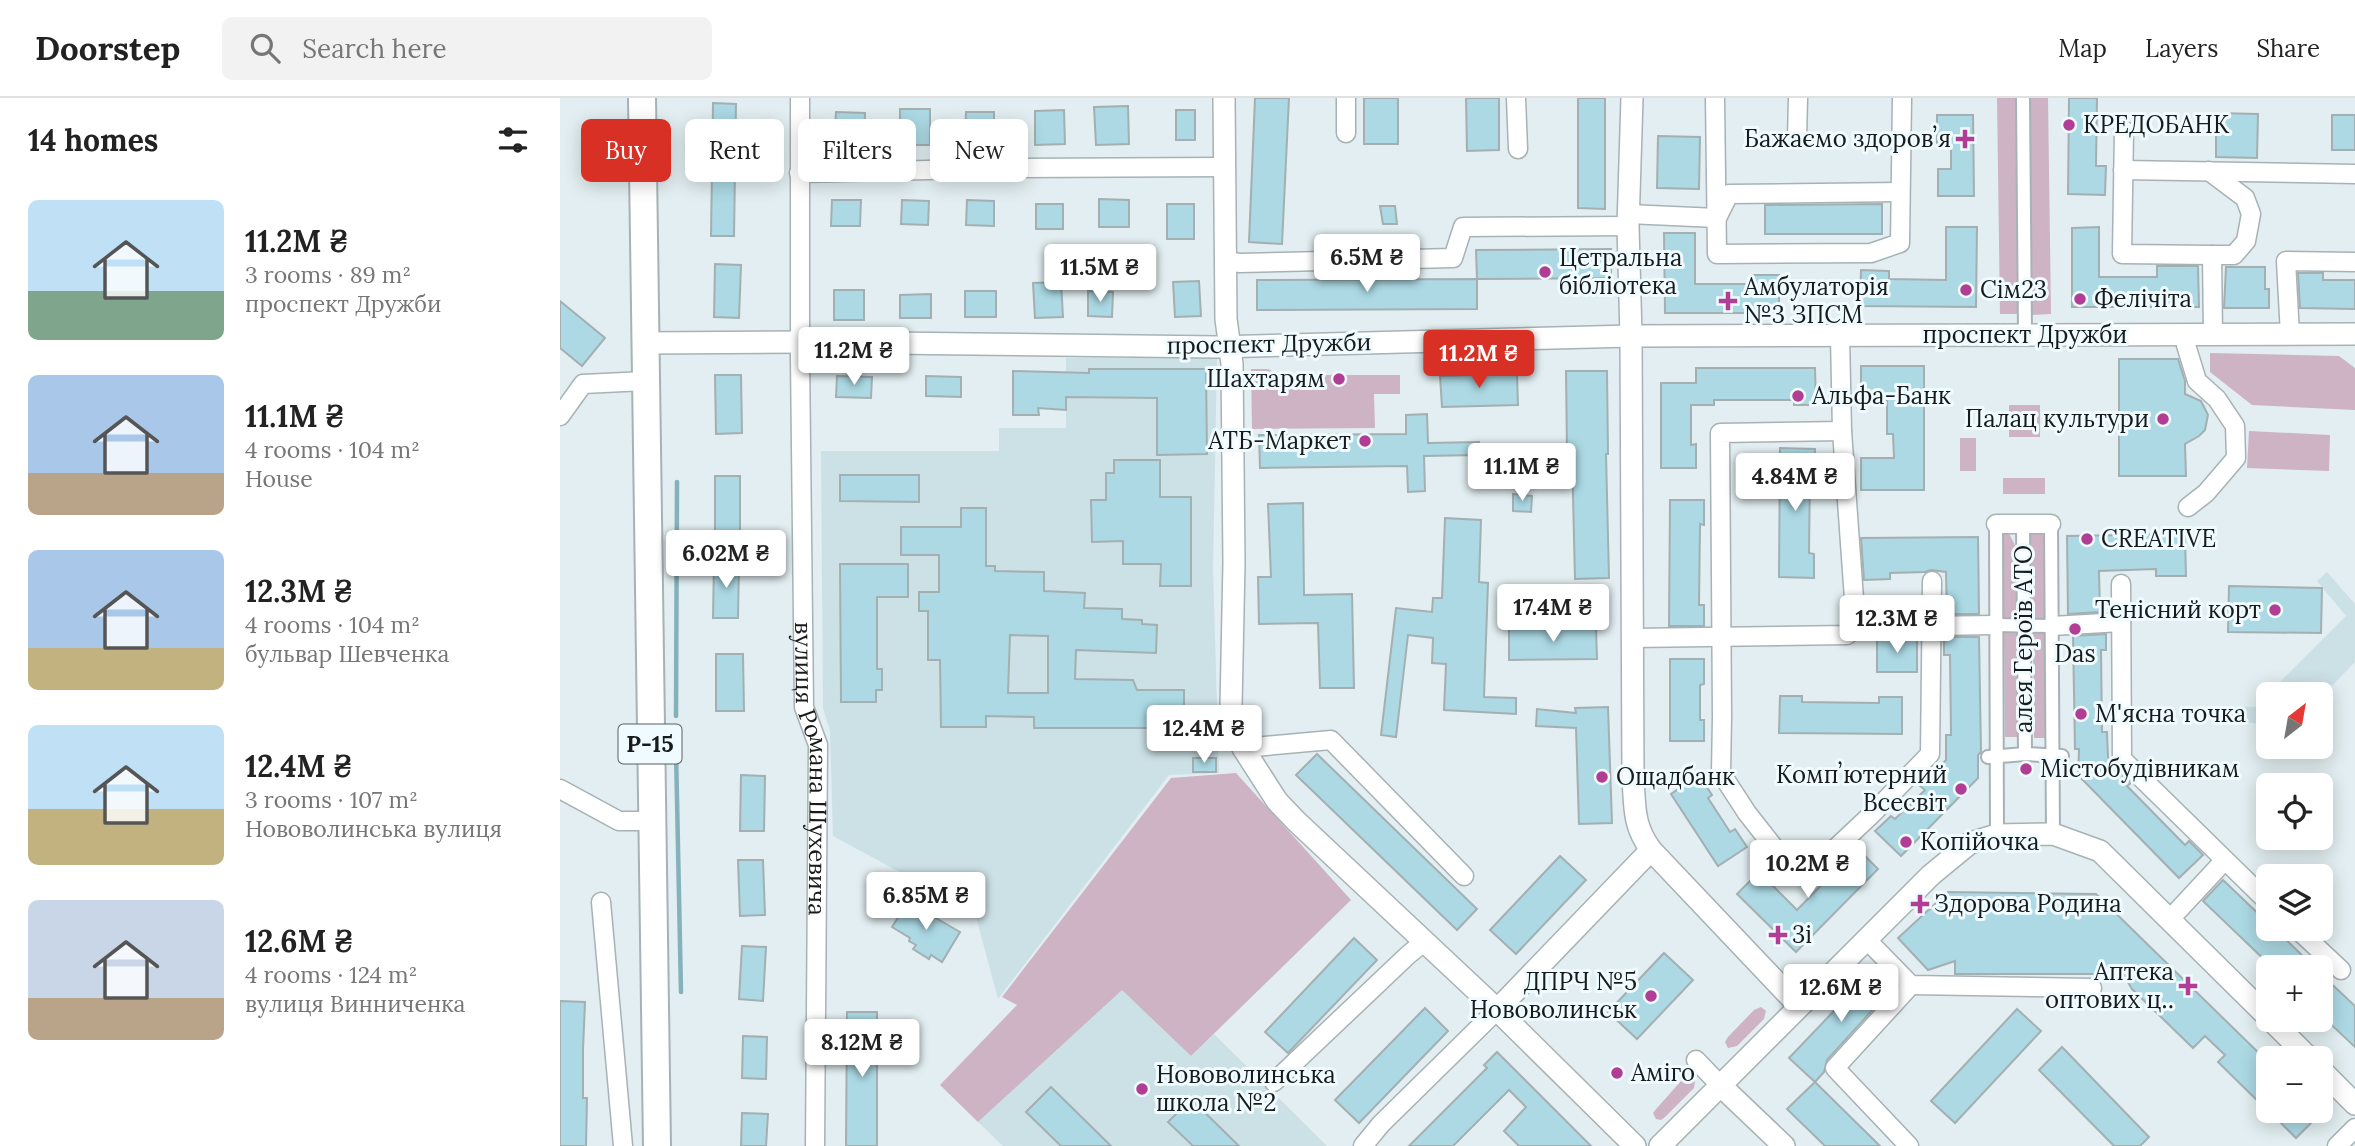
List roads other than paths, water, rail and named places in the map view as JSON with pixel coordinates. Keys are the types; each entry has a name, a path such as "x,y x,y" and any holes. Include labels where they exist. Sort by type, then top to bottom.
{"main road":[{"name":"Р-15","path":"642,98 657,1146"}],"street":[{"name":"вулиця Романа Шухевича","path":"800,98 800,119"},
{"path":"1224,98 1224,261 1230,346 1234,549 1230,691 1233,722 1243,748 1277,801 1497,1010 1635,1146"},
{"path":"1346,98 1346,134"},
{"path":"1516,98 1518,149"},
{"path":"1632,98 1628,220 1633,778 1636,816 1639,831 1651,850 1798,1006"},
{"path":"1715,98 1717,254 1871,253 1900,243 1902,98"},
{"path":"1797,138 1798,98"},
{"path":"2023,98 2025,335"},
{"path":"2124,130 2122,254 2234,255 2246,241 2251,214 2245,198 2209,171"},
{"path":"916,170 1224,167"},
{"path":"2123,170 2355,174"},
{"name":"вулиця Романа Шухевича","path":"799,182 804,707 818,745 815,1146"},
{"path":"1717,218 1729,194 1900,192"},
{"path":"1224,261 1240,263 1453,258 1464,227 1717,218"},
{"path":"2212,255 2213,335"},
{"path":"2290,335 2286,261 2355,262"},
{"name":"проспект Дружби","path":"645,343 1230,346 1631,336 2355,334"},
{"path":"2185,335 2197,381 2217,399 2235,426 2236,458 2206,493 2188,507"},
{"path":"1840,336 1842,431 1856,627"},
{"path":"560,416 583,384 645,381"},
{"path":"1842,431 1720,433 1721,773 1776,850 1805,877 1930,754 1932,580"},
{"path":"1997,835 1992,757 1996,524 2023,523 2051,524 2058,756 2053,834"},
{"name":"алея Героїв АТО","path":"2023,523 2025,754"},
{"path":"2121,584 2122,759 2256,891"},
{"path":"1633,638 1847,635 1856,627 2052,626 2121,622"},
{"path":"1243,748 1331,740 1464,876"},
{"path":"1992,757 2025,754 2058,756"},
{"path":"560,789 619,821 651,821"},
{"path":"1660,1146 1930,875 1970,844 1997,835 2053,834 2100,851 2256,1004"},
{"path":"1363,1146 1381,1124 1497,1010 1651,850"},
{"path":"2170,919 2224,861"},
{"path":"601,902 623,1146"},
{"path":"1866,939 1912,985 2092,988"},
{"path":"1274,1082 1408,954 1425,941"},
{"path":"2310,941 2341,970"},
{"path":"1909,1146 1835,1069 1912,985"},
{"path":"2284,1032 2297,1046"},
{"path":"1696,1060 1784,1146"},
{"path":"2333,1082 2355,1104"},
{"path":"2337,1146 2355,1128"}],"waterway":[{"path":"676,716 677,482"},
{"path":"676,751 681,992"}],"place":[{"name":"КРЕДОБАНК","path":"2069,125"},
{"name":"Бажаємо здоровʼя","path":"1965,139"},
{"name":"Цетральна бібліотека","path":"1545,272"},
{"name":"Сім23","path":"1966,290"},
{"name":"Фелічіта","path":"2080,299"},
{"name":"Амбулаторія №3 ЗПСМ","path":"1728,301"},
{"name":"Шахтарям","path":"1339,379"},
{"name":"Альфа-Банк","path":"1798,396"},
{"name":"Палац культури","path":"2163,419"},
{"name":"АТБ-Маркет","path":"1365,441"},
{"name":"CREATIVE","path":"2087,539"},
{"name":"Тенісний корт","path":"2275,610"},
{"name":"Das","path":"2075,629"},
{"name":"М'ясна точка","path":"2081,714"},
{"name":"Містобудівникам","path":"2026,769"},
{"name":"Ощадбанк","path":"1602,777"},
{"name":"Компʼютерний Всесвіт","path":"1961,789"},
{"name":"Копійочка","path":"1906,842"},
{"name":"Здорова Родина","path":"1920,904"},
{"name":"3і","path":"1778,935"},
{"name":"Аптека оптових ц‥","path":"2188,986"},
{"name":"ДПРЧ №5 Нововолинськ","path":"1651,996"},
{"name":"Аміго","path":"1617,1073"},
{"name":"Нововолинська школа №2","path":"1142,1089"}]}
